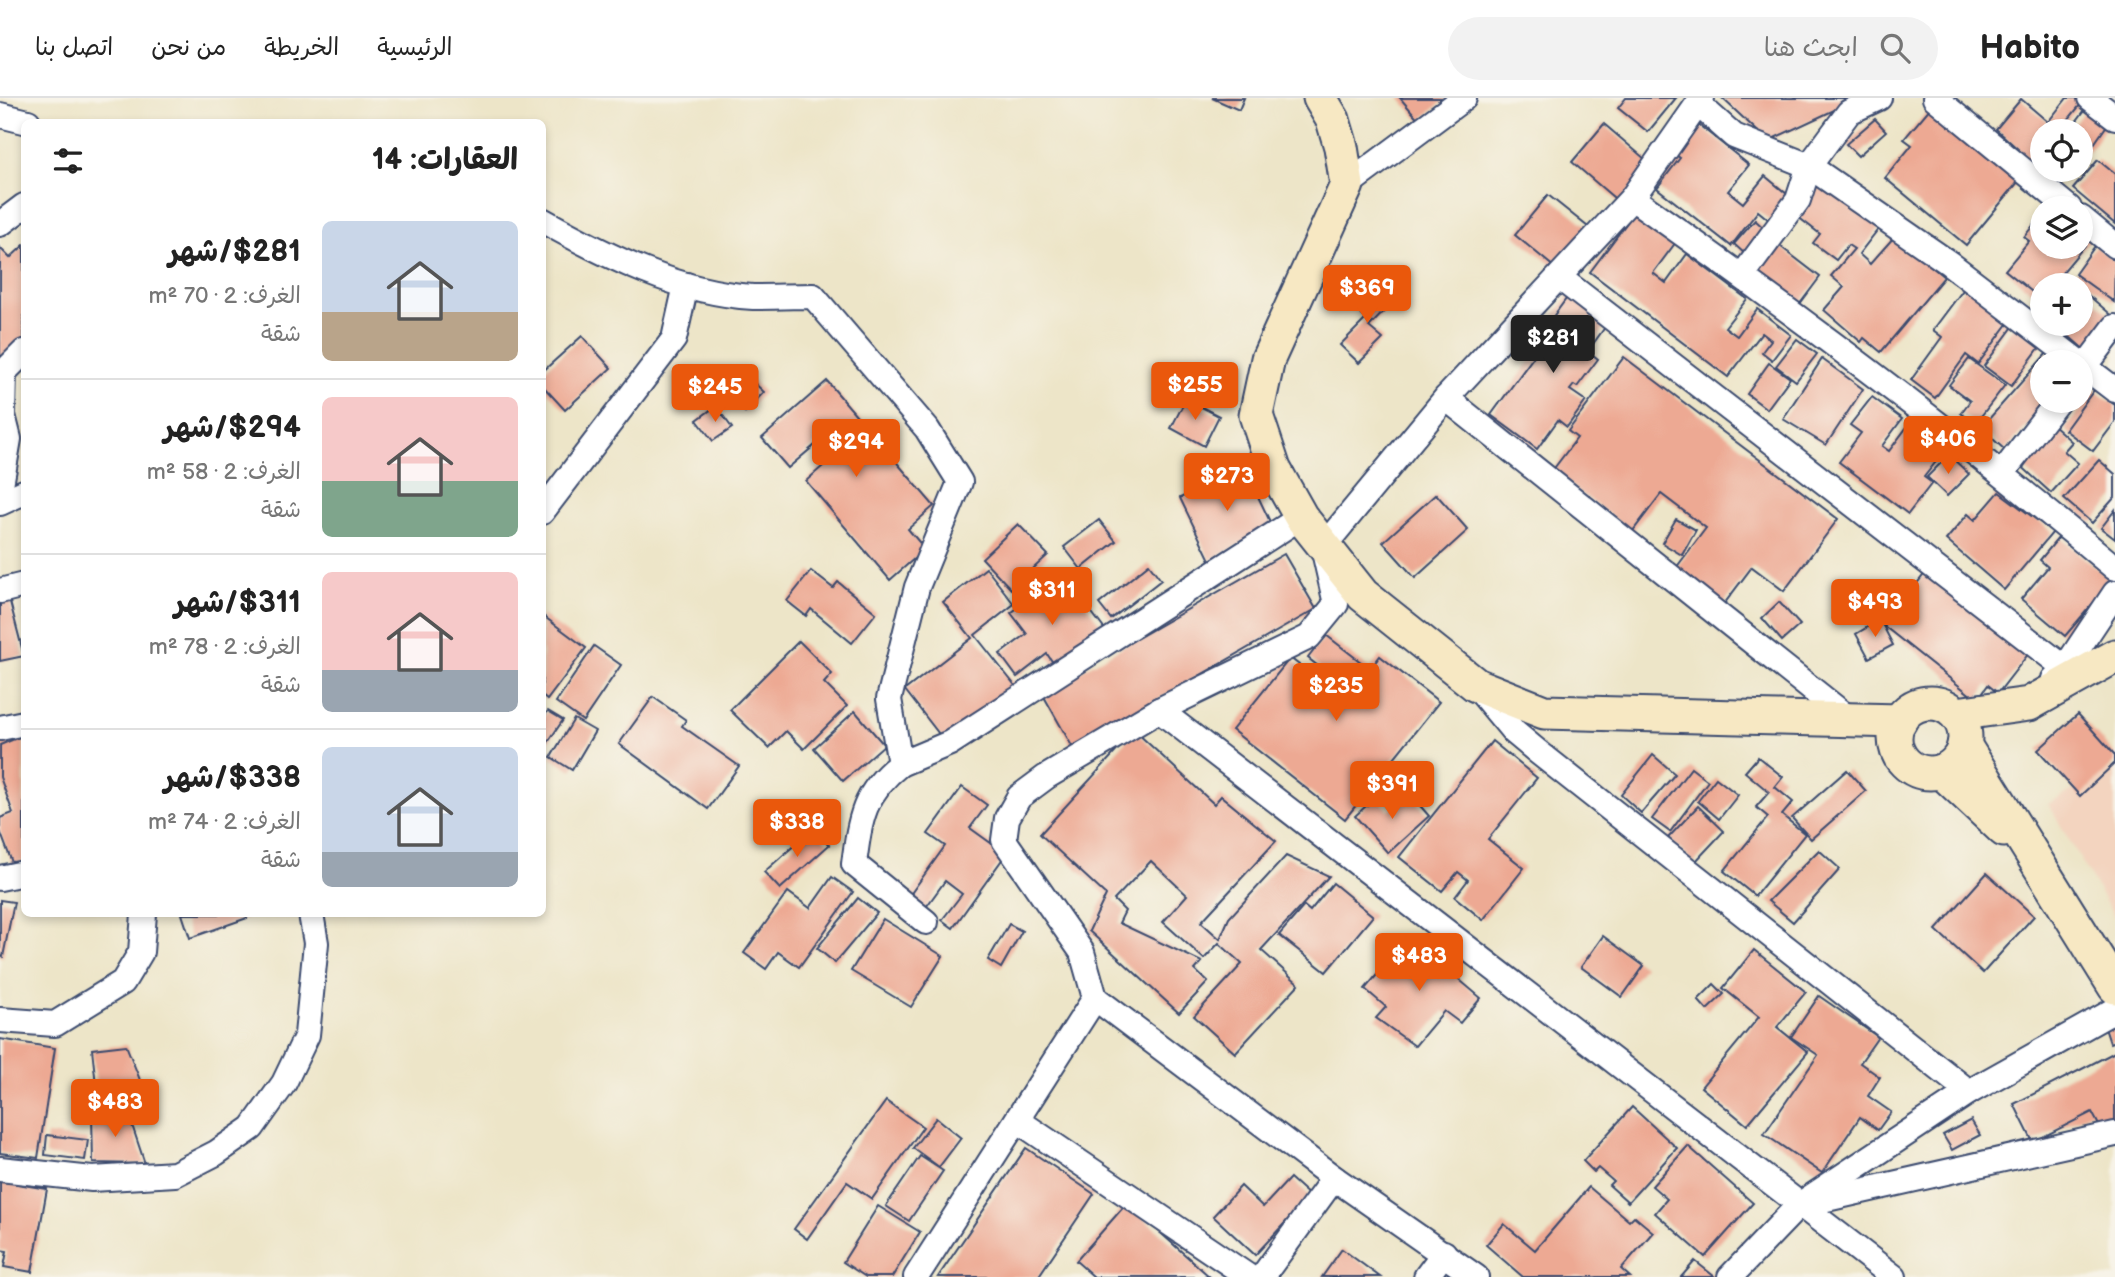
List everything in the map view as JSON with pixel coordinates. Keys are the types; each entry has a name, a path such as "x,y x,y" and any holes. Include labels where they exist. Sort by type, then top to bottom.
{"main road":[{"path":"1320,98 1333,120 1341,147 1347,185 1268,359 1256,415 1274,469 1301,517 1363,595 1472,682 1544,712 1900,721"},
{"path":"1960,730 2029,704 2115,656"},
{"path":"1960,730 1952,766 1941,771 1929,773 1906,764 1896,744 1900,721 1907,711 1923,704 1947,707 2115,987"},
{"path":"1941,771 2037,860"}],"street":[{"path":"1347,185 1464,98"},
{"path":"1742,276 1798,200 1809,166 1849,112 1879,98"},
{"path":"2090,98 2115,117"},
{"path":"1944,100 2055,196"},
{"path":"1476,1277 1444,1252 1334,1178 1095,998 1082,952 1004,840 1007,818 1019,797 1046,777 1159,710 1309,637 1336,604 1323,547 1446,398 1632,198 1700,101 1734,136 1809,166 1949,263 2059,350"},
{"path":"0,115 21,120"},
{"path":"1632,198 1742,276 2003,472 2115,568"},
{"path":"0,225 21,208"},
{"path":"546,222 636,268 686,285 752,297 813,296 927,429 960,482 917,587 889,699 900,764"},
{"path":"2093,228 2115,246"},
{"path":"1560,278 2065,668"},
{"path":"546,507 674,339 686,285"},
{"path":"2093,356 2115,327"},
{"path":"0,491 9,439 3,415 4,372 21,355"},
{"path":"2093,376 2115,390"},
{"path":"1446,398 1848,718"},
{"path":"2003,472 2049,413"},
{"path":"0,503 21,493"},
{"path":"926,922 854,864 861,814 881,779 900,764 950,743 1301,517"},
{"path":"0,591 21,586"},
{"path":"2029,704 2065,668 2115,593"},
{"path":"1472,682 1514,732 1969,1092"},
{"path":"1159,710 1894,1277"},
{"path":"0,728 21,724"},
{"path":"0,1020 55,1024 123,982 141,952 144,917"},
{"path":"0,1169 92,1180 175,1174 216,1153 252,1128 284,1083 307,1035 316,943 312,917"},
{"path":"916,1277 1095,998"},
{"path":"1730,1277 1799,1205 1969,1092 2115,1010"},
{"path":"1017,1120 1249,1277"},
{"path":"1799,1205 2115,1134"},
{"path":"1262,1277 1334,1178"},
{"path":"1426,1277 1444,1252"}],"shaded area":[{"path":"2115,767 2115,918 2048,804"}],"building":[{"path":"1212,98 1244,98 1239,110"},
{"path":"1400,98 1447,98 1420,121"},
{"path":"1626,98 1676,98 1648,132 1618,108"},
{"path":"1722,98 1860,98 1768,141"},
{"path":"2067,98 2086,98 2069,119 2050,119"},
{"path":"2021,99 2044,119 2030,119 2030,160 1996,129"},
{"path":"2091,102 2112,118 2093,145 2093,119 2078,119"},
{"path":"1931,107 2018,182 1966,245 1885,178 1912,145 1904,139"},
{"path":"1875,119 1886,131 1858,156 1846,144"},
{"path":"1695,122 1749,165 1728,191 1743,203 1765,176 1793,199 1774,224 1758,211 1731,246 1657,188 1680,158 1672,152"},
{"path":"1604,124 1652,165 1620,203 1572,162"},
{"path":"2098,160 2115,174 2115,224 2093,206 2093,196 2081,196 2073,189 2079,182 2093,182 2093,166"},
{"path":"1821,176 1883,223 1859,254 1870,264 1895,236 1944,277 1881,352 1864,338 1861,342 1824,310 1844,287 1831,276 1854,249 1848,245 1836,260 1813,243 1820,234 1793,213"},
{"path":"1548,195 1593,231 1560,272 1515,235"},
{"path":"1635,212 1676,242 1653,273 1666,283 1687,254 1747,299 1725,327 1737,336 1757,309 1791,335 1772,360 1762,352 1771,340 1762,333 1728,377 1590,272"},
{"path":"1755,220 1766,230 1745,254 1734,244"},
{"path":"2030,229 2030,259 2074,259 2062,273 2030,273 2030,290 2005,270 2029,241 2024,237"},
{"path":"1776,243 1820,277 1799,305 1754,270"},
{"path":"2095,246 2115,261 2114,302 2093,287 2093,273 2076,273 2086,259 2093,259"},
{"path":"0,248 10,258 21,248 21,343 0,363"},
{"path":"1377,285 1394,301 1369,327 1383,339 1359,363 1340,345 1366,319 1355,308"},
{"path":"1966,286 2011,320 1978,364 1966,355 1935,398 1911,380 1942,337 1933,330"},
{"path":"1569,295 1608,323 1588,351 1598,359 1577,387 1574,385 1570,390 1586,401 1567,427 1558,420 1537,449 1491,415 1550,334 1544,329"},
{"path":"2093,299 2115,318 2089,350 2085,350 2069,336 2093,336"},
{"path":"2015,324 2042,344 2038,350 2030,350 2030,360 2011,386 1984,366"},
{"path":"582,336 611,368 565,410 546,389 546,368"},
{"path":"1797,339 1817,354 1796,381 1776,366"},
{"path":"1624,357 1838,519 1784,591 1752,567 1721,608 1673,572 1706,528 1661,494 1632,532 1552,471 1577,438 1568,431"},
{"path":"1822,359 1863,389 1826,445 1783,419"},
{"path":"1969,359 2005,385 1975,424 1961,413 1970,401 1949,385"},
{"path":"1769,363 1790,378 1767,409 1747,394"},
{"path":"2030,372 2030,413 2039,413 2005,450 1981,428"},
{"path":"751,380 764,392 745,412 732,400"},
{"path":"827,381 934,506 908,529 925,549 890,580 806,481 848,444 835,428 788,468 762,438"},
{"path":"2093,391 2115,405 2115,422 2093,451 2065,430 2077,413 2093,413"},
{"path":"1872,397 1902,419 1882,446 1889,451 1907,427 1942,454 1924,477 1932,483 1908,514 1839,462 1861,433 1850,425"},
{"path":"1186,399 1219,416 1204,446 1171,428"},
{"path":"716,406 732,428 713,441 697,420"},
{"path":"2051,423 2072,442 2064,451 2078,463 2051,493 2017,462"},
{"path":"1949,455 1969,474 1947,496 1927,477"},
{"path":"2099,460 2115,474 2115,497 2092,523 2064,499"},
{"path":"1244,467 1273,528 1210,560 1180,498"},
{"path":"1999,492 2053,532 2004,590 1946,540 1968,514 1975,520"},
{"path":"1436,494 1468,530 1415,578 1383,542"},
{"path":"2115,510 2115,539 2101,528"},
{"path":"1676,519 1696,530 1682,555 1662,543"},
{"path":"1099,520 1116,541 1081,569 1064,547"},
{"path":"1018,524 1048,555 1011,589 982,558"},
{"path":"2059,537 2112,581 2065,636 2021,599 2048,567 2040,560"},
{"path":"1284,554 1316,609 1073,748 1042,693"},
{"path":"1149,564 1161,580 1111,619 1099,604"},
{"path":"986,568 1014,604 975,635 1017,688 946,743 905,690 972,638 943,602"},
{"path":"811,571 833,588 838,582 876,613 852,643 811,609 806,616 787,601"},
{"path":"1926,572 2029,653 1998,693 1988,685 1977,700 1884,626"},
{"path":"1062,573 1105,630 1056,667 1047,654 1017,677 1000,654 1027,634 1011,613"},
{"path":"9,598 21,644 21,657 0,661 0,601"},
{"path":"1779,602 1800,625 1782,641 1762,618"},
{"path":"546,618 586,648 546,699"},
{"path":"1880,620 1893,645 1869,658 1856,634"},
{"path":"1326,635 1370,669 1380,656 1439,702 1345,819 1232,730 1290,658 1316,678 1323,670 1308,658"},
{"path":"799,641 832,674 824,683 847,706 804,749 786,731 769,748 730,710"},
{"path":"594,646 621,665 583,721 556,702"},
{"path":"653,697 686,720 682,726 739,766 708,809 619,744"},
{"path":"548,711 563,720 546,745"},
{"path":"855,711 884,745 843,781 814,748"},
{"path":"2078,714 2115,755 2115,763 2080,796 2038,750"},
{"path":"574,719 595,731 572,770 551,757"},
{"path":"1135,731 1214,804 1221,796 1276,841 1201,922 1220,939 1229,918 1286,856 1329,876 1261,950 1299,984 1235,1053 1194,1016 1242,964 1219,943 1204,959 1163,922 1187,895 1151,861 1114,900 1125,911 1119,923 1202,962 1195,970 1208,982 1179,1013 1089,931 1106,895 1040,834"},
{"path":"21,736 21,862 13,865 0,831 0,818 13,813 0,777 0,745"},
{"path":"1492,741 1537,778 1488,839 1524,868 1483,920 1455,897 1468,880 1458,872 1442,891 1399,857"},
{"path":"1653,755 1675,774 1641,813 1621,795"},
{"path":"1758,757 1783,777 1775,787 1793,802 1782,815 1805,834 1755,896 1724,871 1768,817 1756,807 1769,792 1745,772"},
{"path":"1691,768 1708,781 1670,832 1652,819"},
{"path":"1847,770 1866,791 1811,839 1792,818"},
{"path":"1716,778 1738,795 1719,819 1698,801"},
{"path":"962,787 987,805 970,828 1006,854 953,928 942,920 962,894 945,881 924,910 907,899 945,846 928,834"},
{"path":"1409,793 1429,816 1388,853 1355,816 1377,796 1389,811"},
{"path":"1698,806 1724,831 1694,863 1668,838"},
{"path":"814,828 829,845 780,889 764,872"},
{"path":"1819,850 1840,869 1793,922 1768,901"},
{"path":"1987,873 2034,916 1983,973 1936,930"},
{"path":"832,877 853,892 799,967 778,952 766,969 744,953 788,892 810,908"},
{"path":"1333,883 1373,916 1326,972 1279,935 1304,906 1310,911"},
{"path":"858,898 877,913 835,963 817,948"},
{"path":"0,900 14,902 3,957 0,956"},
{"path":"183,917 247,917 247,918 190,938"},
{"path":"883,919 943,956 911,1007 851,971"},
{"path":"1009,924 1022,931 1001,968 988,960"},
{"path":"1603,936 1644,966 1622,997 1581,967"},
{"path":"1409,937 1481,998 1460,1023 1444,1011 1415,1046 1376,1018 1386,1007 1365,989"},
{"path":"1754,950 1806,992 1777,1027 1808,1052 1747,1125 1701,1087 1759,1017 1723,988"},
{"path":"1714,984 1724,994 1707,1010 1698,1000"},
{"path":"1819,996 1878,1037 1860,1063 1880,1077 1868,1096 1891,1112 1878,1130 1860,1117 1822,1173 1764,1134 1818,1055 1791,1037"},
{"path":"2115,1021 2115,1041 2110,1043 2104,1025"},
{"path":"0,1039 55,1048 38,1158 0,1153"},
{"path":"126,1045 150,1105 99,1111 92,1049"},
{"path":"2115,1052 2115,1121 2101,1129 2092,1112 2033,1142 2014,1104"},
{"path":"886,1101 923,1127 872,1199 847,1182 807,1239 794,1229"},
{"path":"1632,1107 1677,1148 1628,1202 1609,1185 1613,1181 1598,1168 1594,1172 1583,1161"},
{"path":"127,1110 145,1164 93,1163 92,1114"},
{"path":"936,1118 961,1138 939,1167 913,1148"},
{"path":"1971,1120 1980,1135 1952,1150 1943,1135"},
{"path":"47,1135 88,1140 85,1160 45,1155"},
{"path":"1688,1146 1753,1203 1705,1257 1655,1213 1667,1199 1652,1186"},
{"path":"1026,1148 1094,1194 1038,1277 938,1277"},
{"path":"920,1156 943,1171 909,1221 886,1206"},
{"path":"1290,1178 1310,1196 1255,1255 1213,1216 1241,1186 1263,1207"},
{"path":"0,1181 47,1189 32,1272 4,1267 7,1251 0,1250"},
{"path":"1589,1187 1629,1221 1634,1216 1653,1232 1621,1269 1630,1277 1523,1277 1486,1245 1504,1224 1535,1250"},
{"path":"1127,1203 1210,1277 1094,1277 1076,1261"},
{"path":"878,1206 920,1232 892,1277 866,1277 843,1262"},
{"path":"1342,1249 1380,1277 1322,1277"},
{"path":"1695,1261 1715,1277 1681,1277"}]}
